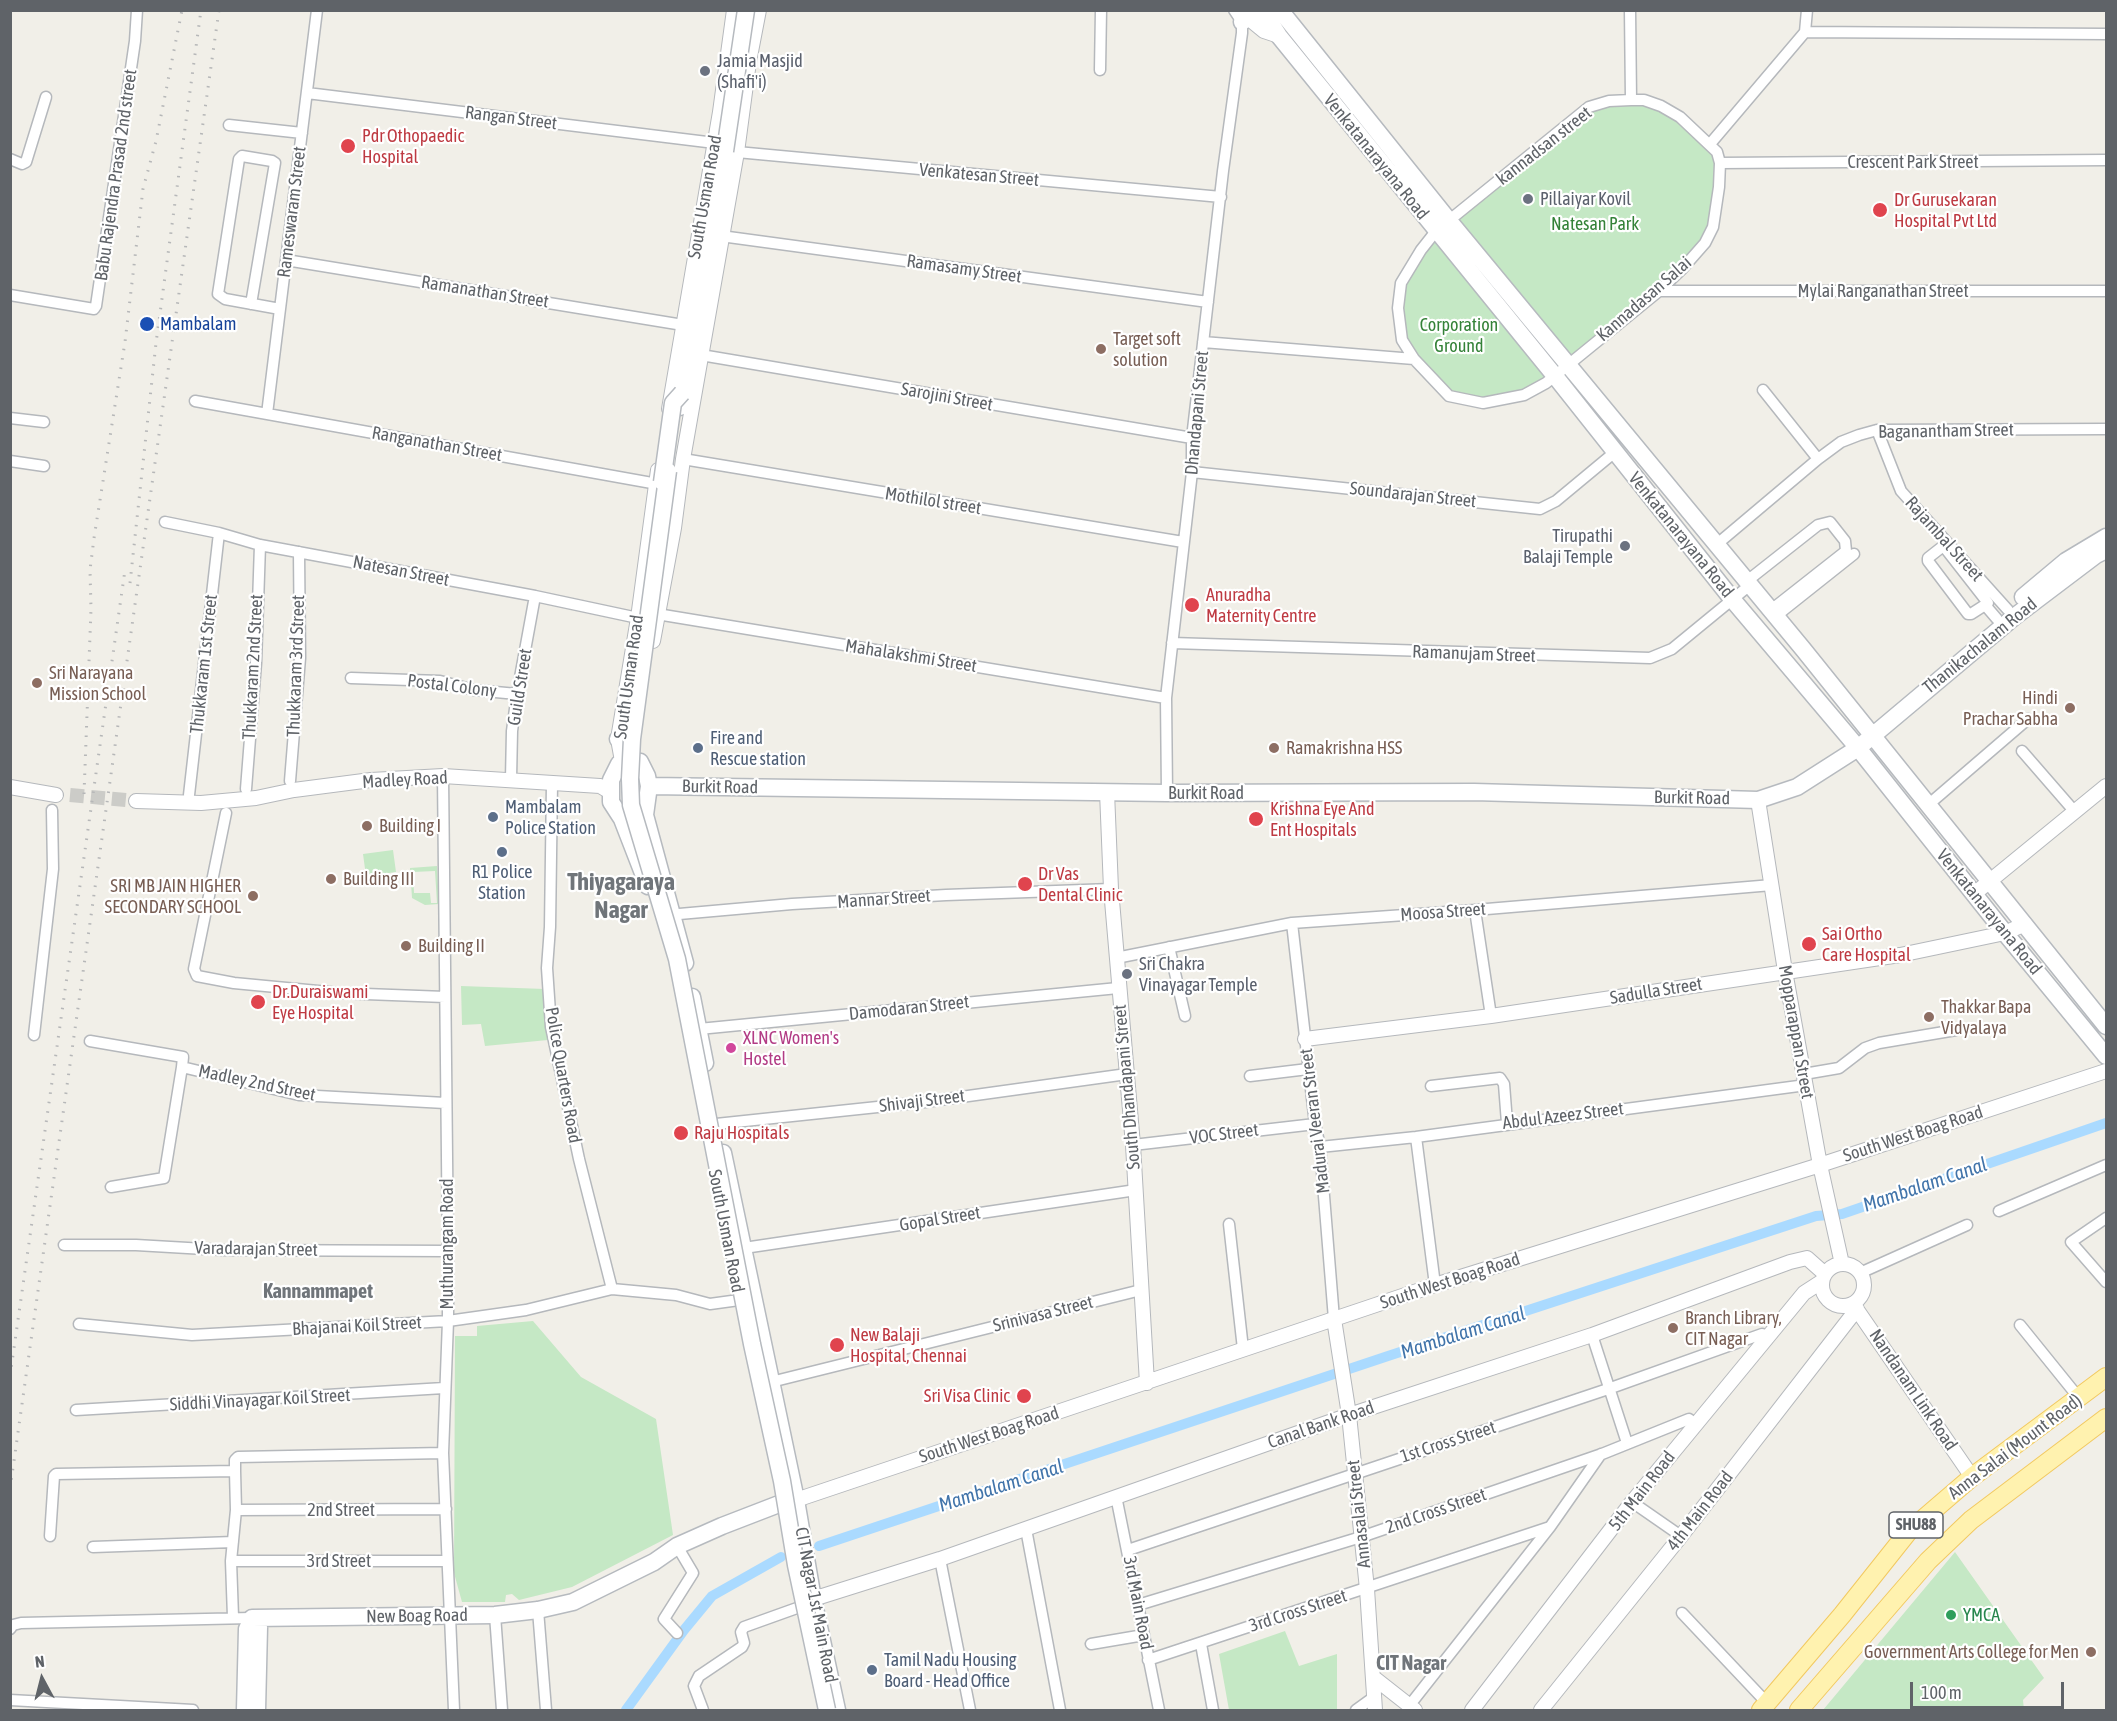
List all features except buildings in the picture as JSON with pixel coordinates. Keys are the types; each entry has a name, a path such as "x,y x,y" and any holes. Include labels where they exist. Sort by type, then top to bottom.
{"main road":[{"path":"666,490 726,149 746,10"},
{"name":"Venkatanarayana Road","path":"1280,10 1443,227"},
{"name":"Venkatanarayana Road","path":"1248,17 1279,36 1443,227 1561,370 1716,545 1870,731 2106,1026"},
{"path":"706,329 703,323 734,144 728,129"},
{"name":"Venkatanarayana Road","path":"1561,370 1615,452 1732,599 1855,745 2106,1056"},
{"path":"618,739 624,734 632,691 673,403 682,393"},
{"name":"South Usman Road","path":"666,490 632,739 631,805 677,960 752,1344 782,1481 796,1565 831,1710"},
{"path":"1870,731 2002,614 2066,561 2106,537"},
{"name":"Thanikachalam Road","path":"1855,745 2014,617 2096,555 2106,550"},
{"path":"1789,789 1797,788 1815,777 1855,745"},
{"name":"Burkit Road","path":"650,786 1167,793 1474,792 1758,800 1789,789 1794,780 1855,745"},
{"path":"622,761 631,759 640,762"},
{"name":"South Usman Road","path":"622,761 610,780 613,808 622,819 666,915 666,939 739,1300 797,1608 831,1710"},
{"name":"South Usman Road","path":"640,762 650,786 645,815 666,915 699,1029 716,1124 796,1500"},
{"path":"622,819 645,815"},
{"name":"Anna Salai (Mount Road)","path":"1764,1707 1842,1616 1908,1532 1972,1477 2106,1377"},
{"name":"Anna Salai (Mount Road)","path":"1799,1710 1928,1560 1962,1528 2106,1418"},
{"name":"CIT Nagar 1st Main Road","path":"796,1500 831,1710"},
{"name":"New Boag Road","path":"252,1618 495,1615 538,1610 573,1602 654,1562 677,1546 778,1504 796,1500"},
{"path":"245,1710 247,1629 252,1618 259,1627 257,1710"}],"street":[{"name":"Babu Rajendra Prasad 2nd street","path":"10,295 94,309 97,302 135,41 137,10"},
{"name":"Rameswaram Street","path":"267,414 317,10"},
{"name":"South Usman Road","path":"640,762 638,749 657,614 674,528 666,490 683,459 721,236 734,10"},
{"name":"South Usman Road","path":"622,761 618,739 638,618 666,490 683,326 759,10"},
{"path":"1100,70 1101,10"},
{"path":"1630,10 1632,100 1644,100 1680,117 1717,152 1720,163"},
{"path":"1710,144 1805,32 1807,10"},
{"name":"Dhandapani Street","path":"1167,793 1166,698 1192,472 1192,438 1221,197 1248,17"},
{"path":"1805,32 2106,34"},
{"name":"Rangan Street","path":"307,93 726,149"},
{"path":"10,159 24,164 46,97"},
{"name":"kannadsan street","path":"1414,358 1402,340 1398,308 1401,283 1421,250 1443,227 1589,107 1609,101 1632,100"},
{"path":"229,125 302,133"},
{"name":"Venkatesan Street","path":"726,149 1221,197"},
{"path":"251,304 275,163 242,156 239,159 218,294 222,298 251,304 280,309"},
{"name":"Crescent Park Street","path":"1720,163 2106,160"},
{"name":"Kannadasan Salai","path":"1414,358 1449,396 1483,403 1524,395 1561,370 1659,291 1705,243 1713,227 1720,163"},
{"name":"Ramasamy Street","path":"721,236 1208,302"},
{"name":"Ramanathan Street","path":"286,260 683,326"},
{"name":"Mylai Ranganathan Street","path":"1659,291 2106,291"},
{"path":"1203,342 1414,358"},
{"name":"Sarojini Street","path":"701,356 1192,438"},
{"path":"1763,390 1818,459"},
{"name":"Ranganathan Street","path":"195,401 666,490"},
{"path":"10,417 44,422"},
{"name":"Baganantham Street","path":"1716,545 1841,442 1877,430 2106,429"},
{"name":"Rajambal Street","path":"1877,430 1902,491 2002,614"},
{"name":"Soundarajan Street","path":"1192,472 1540,509 1556,501 1615,452"},
{"name":"Mothilol street","path":"683,459 1183,543"},
{"path":"10,461 44,466"},
{"name":"Natesan Street","path":"165,522 219,532 261,545 535,596 638,618"},
{"name":"Ramanujam Street","path":"1172,643 1650,658 1672,649 1818,525 1830,522 1845,541 1846,551 1773,613"},
{"name":"Thukkaram 1st Street","path":"195,799 219,532"},
{"name":"Thukkaram 2nd Street","path":"246,789 256,663 261,545"},
{"path":"1947,546 1988,603 1985,605 1968,614 1928,558 1942,547 1947,546"},
{"name":"Thukkaram 3rd Street","path":"290,781 300,658 299,552"},
{"path":"1773,613 1854,554"},
{"name":"Guild Street","path":"511,779 512,731 535,596"},
{"path":"1985,605 2002,614"},
{"name":"Mahalakshmi Street","path":"657,614 1166,698"},
{"name":"Postal Colony","path":"351,678 440,681 474,690 517,694"},
{"path":"1928,805 2028,719"},
{"path":"2022,751 2075,812"},
{"name":"Madley Road","path":"136,801 256,798 294,790 371,780 443,776 600,786 610,792"},
{"name":"Muthurangam Road","path":"443,776 448,1251 443,1453 454,1710"},
{"name":"Police Quarters Road","path":"552,784 550,927 547,969 551,1027 579,1159 612,1289"},
{"path":"1974,894 2106,786"},
{"path":"10,788 63,795"},
{"name":"South Dhandapani Street","path":"1107,792 1111,889 1133,1145 1147,1383"},
{"name":"Mopparappan Street","path":"1758,800 1785,971 1820,1165 1842,1264"},
{"path":"34,1035 53,869 52,810"},
{"path":"226,813 194,969 197,976 339,993 446,997"},
{"name":"Moosa Street","path":"1116,958 1292,923 1772,885"},
{"name":"Mannar Street","path":"666,915 792,904 946,895 1111,889"},
{"path":"1475,910 1491,1016"},
{"name":"Madurai Veeran Street","path":"1292,923 1308,1069 1320,1147 1334,1319"},
{"name":"Sadulla Street","path":"1305,1039 1491,1016 1900,955 2005,933 2025,924"},
{"path":"1169,947 1185,1016"},
{"name":"Damodaran Street","path":"699,1029 1118,988"},
{"name":"Abdul Azeez Street","path":"1320,1147 1416,1137 1805,1079 1839,1068 1865,1048 1879,1043 1956,1030"},
{"path":"90,1041 183,1057 182,1067"},
{"name":"Madley 2nd Street","path":"111,1187 164,1178 182,1067 299,1095 446,1103"},
{"path":"1250,1076 1308,1069"},
{"name":"South West Boag Road","path":"796,1500 1334,1319 1820,1165 2106,1071"},
{"name":"Shivaji Street","path":"716,1124 925,1102 1127,1074"},
{"path":"1431,1086 1500,1078 1504,1084 1507,1123"},
{"name":"VOC Street","path":"1133,1145 1315,1124"},
{"path":"1416,1137 1435,1286"},
{"path":"1999,1211 2106,1165"},
{"name":"Gopal Street","path":"744,1248 1136,1190"},
{"path":"2106,1218 2071,1242 2106,1282"},
{"path":"1229,1224 1243,1349"},
{"path":"1860,1274 1967,1225"},
{"name":"Varadarajan Street","path":"64,1245 136,1245 222,1250 448,1251"},
{"name":"Canal Bank Road","path":"813,1599 940,1559 1350,1415 1592,1335 1790,1262 1807,1258 1823,1278"},
{"path":"1842,1264 1852,1266 1860,1274 1864,1287 1855,1306 1839,1306 1828,1300 1824,1294 1823,1278 1835,1266 1842,1264"},
{"name":"5th Main Road","path":"1472,1710 1632,1502 1804,1293 1823,1278"},
{"name":"Bhajanai Koil Street","path":"79,1324 192,1335 448,1321 526,1310 612,1289 676,1295 711,1304 739,1300"},
{"name":"Srinivasa Street","path":"771,1382 1141,1290"},
{"name":"Nandanam Link Road","path":"1855,1306 1972,1477"},
{"name":"4th Main Road","path":"1541,1710 1681,1536 1855,1306"},
{"name":"Annasalai Street","path":"1334,1319 1350,1415 1374,1704"},
{"path":"2020,1325 2079,1398"},
{"name":"1st Cross Street","path":"1128,1550 1608,1389 1762,1334 1768,1336"},
{"path":"1592,1335 1627,1443"},
{"name":"Siddhi Vinayagar Koil Street","path":"76,1410 444,1388"},
{"name":"2nd Cross Street","path":"1138,1605 1361,1537 1602,1454 1689,1419 1696,1424"},
{"path":"233,1617 231,1561 236,1510 235,1460 238,1458 443,1453"},
{"path":"1373,1677 1412,1708 1550,1527 1602,1454"},
{"path":"50,1536 56,1474 235,1471"},
{"name":"3rd Main Road","path":"1116,1496 1159,1710"},
{"path":"1632,1502 1681,1536"},
{"name":"2nd Street","path":"236,1510 446,1509"},
{"name":"3rd Cross Street","path":"1149,1660 1550,1527"},
{"path":"1026,1529 1060,1710"},
{"path":"93,1547 233,1542"},
{"path":"677,1546 693,1574 665,1617 665,1622 677,1634"},
{"path":"940,1559 970,1710"},
{"name":"3rd Street","path":"231,1561 447,1561"},
{"path":"703,1710 694,1686 699,1676 742,1647 744,1643 741,1632 744,1627 797,1608"},
{"path":"538,1610 546,1710"},
{"path":"1682,1613 1764,1707"},
{"path":"495,1615 502,1710"},
{"name":"New Boag Road","path":"12,1627 21,1623 252,1618"},
{"path":"1091,1644 1143,1635"},
{"path":"1201,1644 1214,1710"},
{"path":"10,1700 72,1708 193,1710"},
{"path":"1356,1710 1374,1704"}],"green space":[{"name":"Natesan Park","path":"1632,102 1644,103 1682,116 1716,149 1721,170 1703,246 1653,295 1569,359 1455,221 1590,109"},
{"name":"Corporation Ground","path":"1437,236 1551,371 1542,381 1521,393 1482,401 1449,393 1404,340 1400,309 1404,286"},
{"path":"393,850 396,872 366,876 363,854"},
{"path":"437,866 439,904 425,905 412,898 410,868","holes":["435,871 437,903 431,903 430,893 414,893 413,872"]},
{"path":"461,986 545,989 544,1015 548,1040 485,1046 481,1024 462,1025"},
{"path":"533,1321 581,1377 656,1419 673,1535 572,1587 519,1600 512,1594 506,1595 505,1602 462,1602 454,1573 455,1336 477,1336 477,1326"},
{"name":"YMCA","path":"1955,1552 2044,1678 2023,1700 2024,1710 1823,1710"},
{"path":"1285,1631 1299,1666 1337,1654 1337,1710 1229,1710 1219,1654"}],"waterway":[{"name":"Mambalam Canal","path":"819,1546 1816,1216 1842,1214 2106,1123"},
{"name":"Mambalam Canal","path":"626,1710 684,1630 712,1596 781,1557"}],"tunnel":[{"path":"70,795 136,801"}],"railway":[{"path":"84,794 91,609 90,570 125,342 143,189 156,141 182,10"},
{"path":"130,583 156,343 201,10"},
{"path":"10,1489 219,10"},
{"path":"10,1376 125,570"}],"place":[{"name":"Jamia Masjid (Shafi'i)","path":"705,71"},
{"name":"Pdr Othopaedic Hospital","path":"348,146"},
{"name":"Pillaiyar Kovil","path":"1528,199"},
{"name":"Dr Gurusekaran Hospital Pvt Ltd","path":"1880,210"},
{"name":"Mambalam","path":"147,324"},
{"name":"Target soft solution","path":"1101,349"},
{"name":"Tirupathi Balaji Temple","path":"1625,546"},
{"name":"Anuradha Maternity Centre","path":"1192,605"},
{"name":"Sri Narayana Mission School","path":"37,683"},
{"name":"Hindi Prachar Sabha","path":"2070,708"},
{"name":"Fire and Rescue station","path":"698,748"},
{"name":"Ramakrishna HSS","path":"1274,748"},
{"name":"Mambalam Police Station","path":"493,817"},
{"name":"Krishna Eye And Ent Hospitals","path":"1256,819"},
{"name":"Building I","path":"367,826"},
{"name":"R1 Police Station","path":"502,852"},
{"name":"Building III","path":"331,879"},
{"name":"Dr Vas Dental Clinic","path":"1025,884"},
{"name":"SRI MB JAIN HIGHER SECONDARY SCHOOL","path":"253,896"},
{"name":"Sai Ortho Care Hospital","path":"1809,944"},
{"name":"Building II","path":"406,946"},
{"name":"Sri Chakra Vinayagar Temple","path":"1127,974"},
{"name":"Dr.Duraiswami Eye Hospital","path":"258,1002"},
{"name":"Thakkar Bapa Vidyalaya","path":"1929,1017"},
{"name":"XLNC Women's Hostel","path":"731,1048"},
{"name":"Raju Hospitals","path":"681,1133"},
{"name":"Branch Library, CIT Nagar","path":"1673,1328"},
{"name":"New Balaji Hospital, Chennai","path":"837,1345"},
{"name":"Sri Visa Clinic","path":"1024,1396"},
{"name":"YMCA","path":"1951,1615"},
{"name":"Government Arts College for Men","path":"2091,1652"},
{"name":"Tamil Nadu Housing Board - Head Office","path":"872,1670"}],"district":[{"name":"Thiyagaraya Nagar","path":"621,896"},
{"name":"Kannammapet","path":"318,1292"},
{"name":"CIT Nagar","path":"1411,1664"}]}
